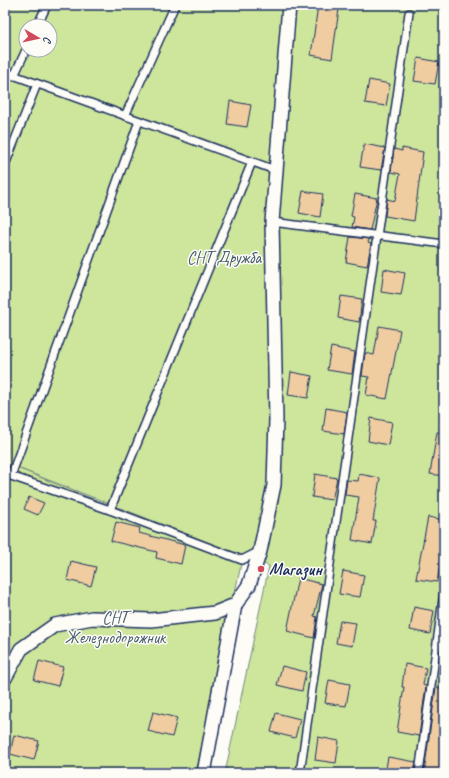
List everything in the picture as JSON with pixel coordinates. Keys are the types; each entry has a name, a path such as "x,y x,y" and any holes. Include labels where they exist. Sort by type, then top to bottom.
{"street":[{"path":"204,773 235,605 249,585 260,550 274,485 276,419 272,222 289,5"},
{"path":"5,678 21,649 55,625 92,618 151,620 215,614 235,605"}],"lane":[{"path":"41,18 47,5"},
{"path":"124,116 175,5"},
{"path":"300,773 409,13"},
{"path":"14,76 22,58"},
{"path":"5,72 275,170"},
{"path":"5,165 37,84"},
{"path":"139,121 8,475 110,510 242,560 260,550"},
{"path":"110,510 252,162"},
{"path":"272,222 444,244"},
{"path":"420,773 444,592"}],"green space":[{"name":"СНТ Дружба","path":"5,5 443,5 444,773 225,773 269,566 15,467 242,560 196,773 5,773"}],"building":[{"path":"318,5 339,9 332,59 311,55"},
{"path":"418,58 439,62 435,84 414,81"},
{"path":"369,80 390,84 386,106 365,103"},
{"path":"230,101 251,105 247,127 227,124"},
{"path":"364,144 385,148 381,170 360,167"},
{"path":"402,148 423,152 414,221 385,216 387,199 395,201 400,174 391,172 394,149 402,151"},
{"path":"303,191 323,194 320,217 299,213"},
{"path":"355,194 377,198 370,230 352,227 354,217 351,216"},
{"path":"350,237 369,239 368,243 371,244 367,266 346,262"},
{"path":"384,269 405,273 401,295 381,292"},
{"path":"341,296 362,299 359,322 338,318"},
{"path":"379,326 400,330 387,399 366,395 369,377 362,376 365,353 374,355"},
{"path":"331,347 355,352 352,374 327,370"},
{"path":"291,372 312,376 308,398 288,395"},
{"path":"326,408 347,412 344,434 323,431"},
{"path":"371,418 392,422 388,445 368,441"},
{"path":"437,432 444,432 444,476 430,474"},
{"path":"315,474 337,478 332,500 312,497"},
{"path":"359,474 380,478 373,521 376,521 372,544 352,540 359,497 345,495 347,480 358,481"},
{"path":"29,497 44,503 38,515 24,509"},
{"path":"428,517 444,520 444,540 437,582 416,579"},
{"path":"116,522 140,528 139,533 185,545 181,564 156,558 157,552 111,541"},
{"path":"71,561 96,567 91,586 67,580"},
{"path":"343,571 364,575 360,597 339,594"},
{"path":"298,578 322,584 314,616 317,617 314,638 287,631"},
{"path":"414,607 434,611 430,634 410,630"},
{"path":"340,621 356,623 352,646 336,643"},
{"path":"39,661 63,667 58,686 34,680"},
{"path":"405,664 426,668 423,685 426,686 419,736 397,732 404,687 402,687"},
{"path":"282,666 306,672 302,691 277,685"},
{"path":"329,680 350,684 346,706 325,703"},
{"path":"436,687 444,689 444,773 424,773"},
{"path":"153,712 177,718 172,737 148,731"},
{"path":"276,713 300,719 295,738 271,732"},
{"path":"14,735 39,741 34,760 10,754"},
{"path":"318,737 339,741 336,763 315,760"},
{"path":"388,757 416,762 414,773 385,773"}],"place":[{"name":"Магазин","path":"261,569"}],"park label":[{"name":"СНТ Железнодорожник","path":"115,627"}]}
